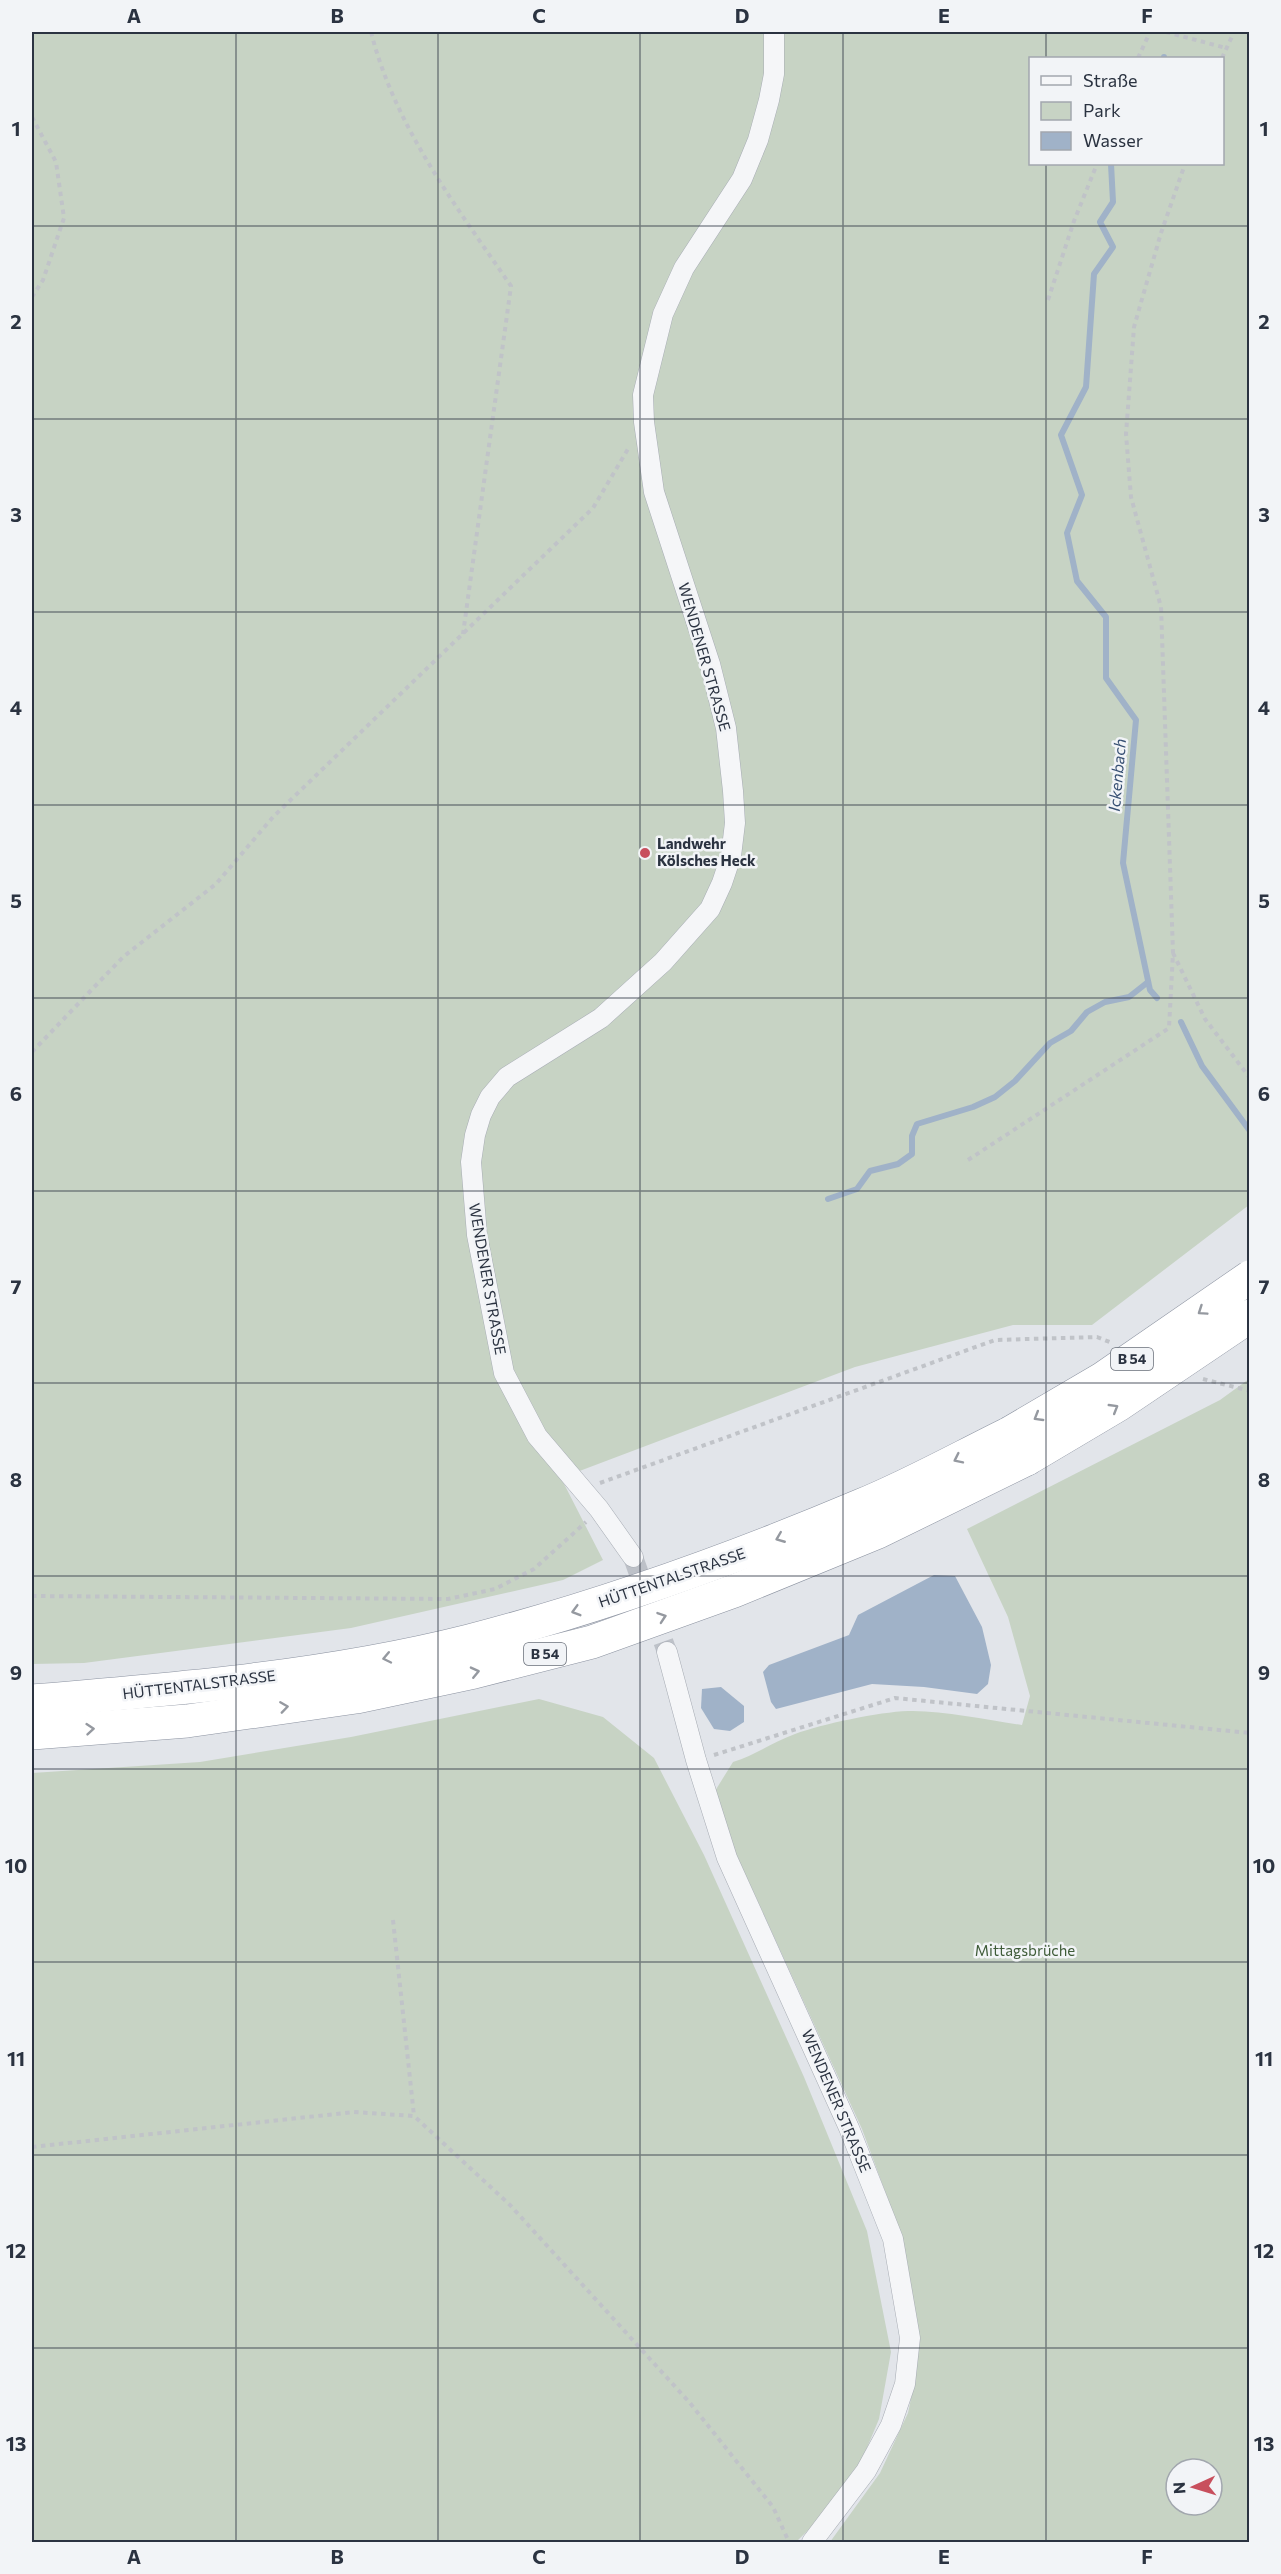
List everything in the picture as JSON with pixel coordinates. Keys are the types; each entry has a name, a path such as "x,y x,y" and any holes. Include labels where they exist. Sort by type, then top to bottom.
{"highway":[{"name":"HÜTTENTALSTRASSE","path":"32,1733 187,1721 356,1697 474,1672 592,1642 734,1592 867,1537 1019,1446 1102,1379 1250,1277"},
{"name":"HÜTTENTALSTRASSE","path":"32,1701 184,1689 351,1665 467,1641 584,1609 725,1560 1019,1446 1118,1405 1250,1316"}],"street":[{"name":"WENDENER STRASSE","path":"633,1557 599,1509 537,1436 504,1372 477,1234 471,1162 481,1115 490,1097 507,1077 601,1018 663,962 710,909 731,855 735,823 726,728 710,664 654,492 644,422 643,395 663,314 684,268 742,179 758,140 774,74 774,32"},
{"name":"WENDENER STRASSE","path":"667,1652 696,1760 727,1858 849,2128 893,2239 909,2338 905,2384 891,2425 866,2471 812,2542"}],"path":[{"path":"370,32 393,99 429,167 511,286 463,635"},
{"path":"1138,57 1150,32"},
{"path":"1166,32 1226,48"},
{"path":"1222,57 1234,32"},
{"path":"32,117 56,162 64,218 42,280 32,297"},
{"path":"1048,300 1074,221 1097,165"},
{"path":"968,1160 1169,1028 1173,952 1161,607 1131,498 1126,434 1134,327 1161,233 1185,165"},
{"path":"32,1052 123,957 216,884 273,817 593,508 644,422"},
{"path":"1173,952 1205,1019 1250,1078"},
{"path":"582,1489 995,1340 1097,1337 1118,1346"},
{"path":"1200,1378 1250,1390"},
{"path":"32,1596 448,1599 495,1589 534,1569 599,1509"},
{"path":"696,1760 895,1698 1250,1733"},
{"path":"393,1920 414,2116"},
{"path":"32,2146 354,2112 414,2116 510,2205 690,2403 773,2507 789,2542"}],"green space":[{"path":"32,32 1249,32 1249,1205 1092,1325 1013,1325 855,1367 561,1478 603,1560 563,1580 351,1628 84,1663 32,1664"},
{"name":"Mittagsbrüche","path":"1249,1379 1249,2542 830,2542 880,2473 908,2413 915,2379 914,2307 889,2202 862,2129 737,1856 715,1791 733,1762 795,1734 851,1719 896,1712 921,1711 1022,1725 1030,1696 1008,1617 967,1529 1220,1400"},
{"path":"539,1699 603,1717 654,1758 704,1855 804,2077 867,2231 891,2352 879,2419 861,2462 836,2503 796,2542 32,2542 32,1773 200,1762 351,1737"}],"water":[{"path":"934,1575 955,1576 982,1627 991,1665 988,1684 977,1694 924,1687 872,1684 776,1709 771,1702 763,1672 769,1665 849,1635 858,1615"},
{"path":"721,1687 744,1706 744,1722 730,1731 714,1729 701,1708 702,1689"}],"waterway":[{"name":"Ickenbach","path":"1111,165 1113,202 1100,222 1113,247 1094,274 1086,387 1061,435 1082,495 1067,533 1077,581 1106,617 1106,678 1136,720 1123,863 1150,990 1157,998"},
{"path":"828,1199 857,1189 870,1171 898,1164 912,1154 912,1136 917,1124 973,1107 995,1097 1015,1081 1050,1043 1071,1031 1087,1012 1105,1002 1129,997 1148,982"},
{"name":"Ickenbach","path":"1181,1022 1202,1066 1250,1131"}],"tunnel":[{"path":"633,1557 667,1652"}],"place":[{"name":"Landwehr Kölsches Heck","path":"645,853"}]}
